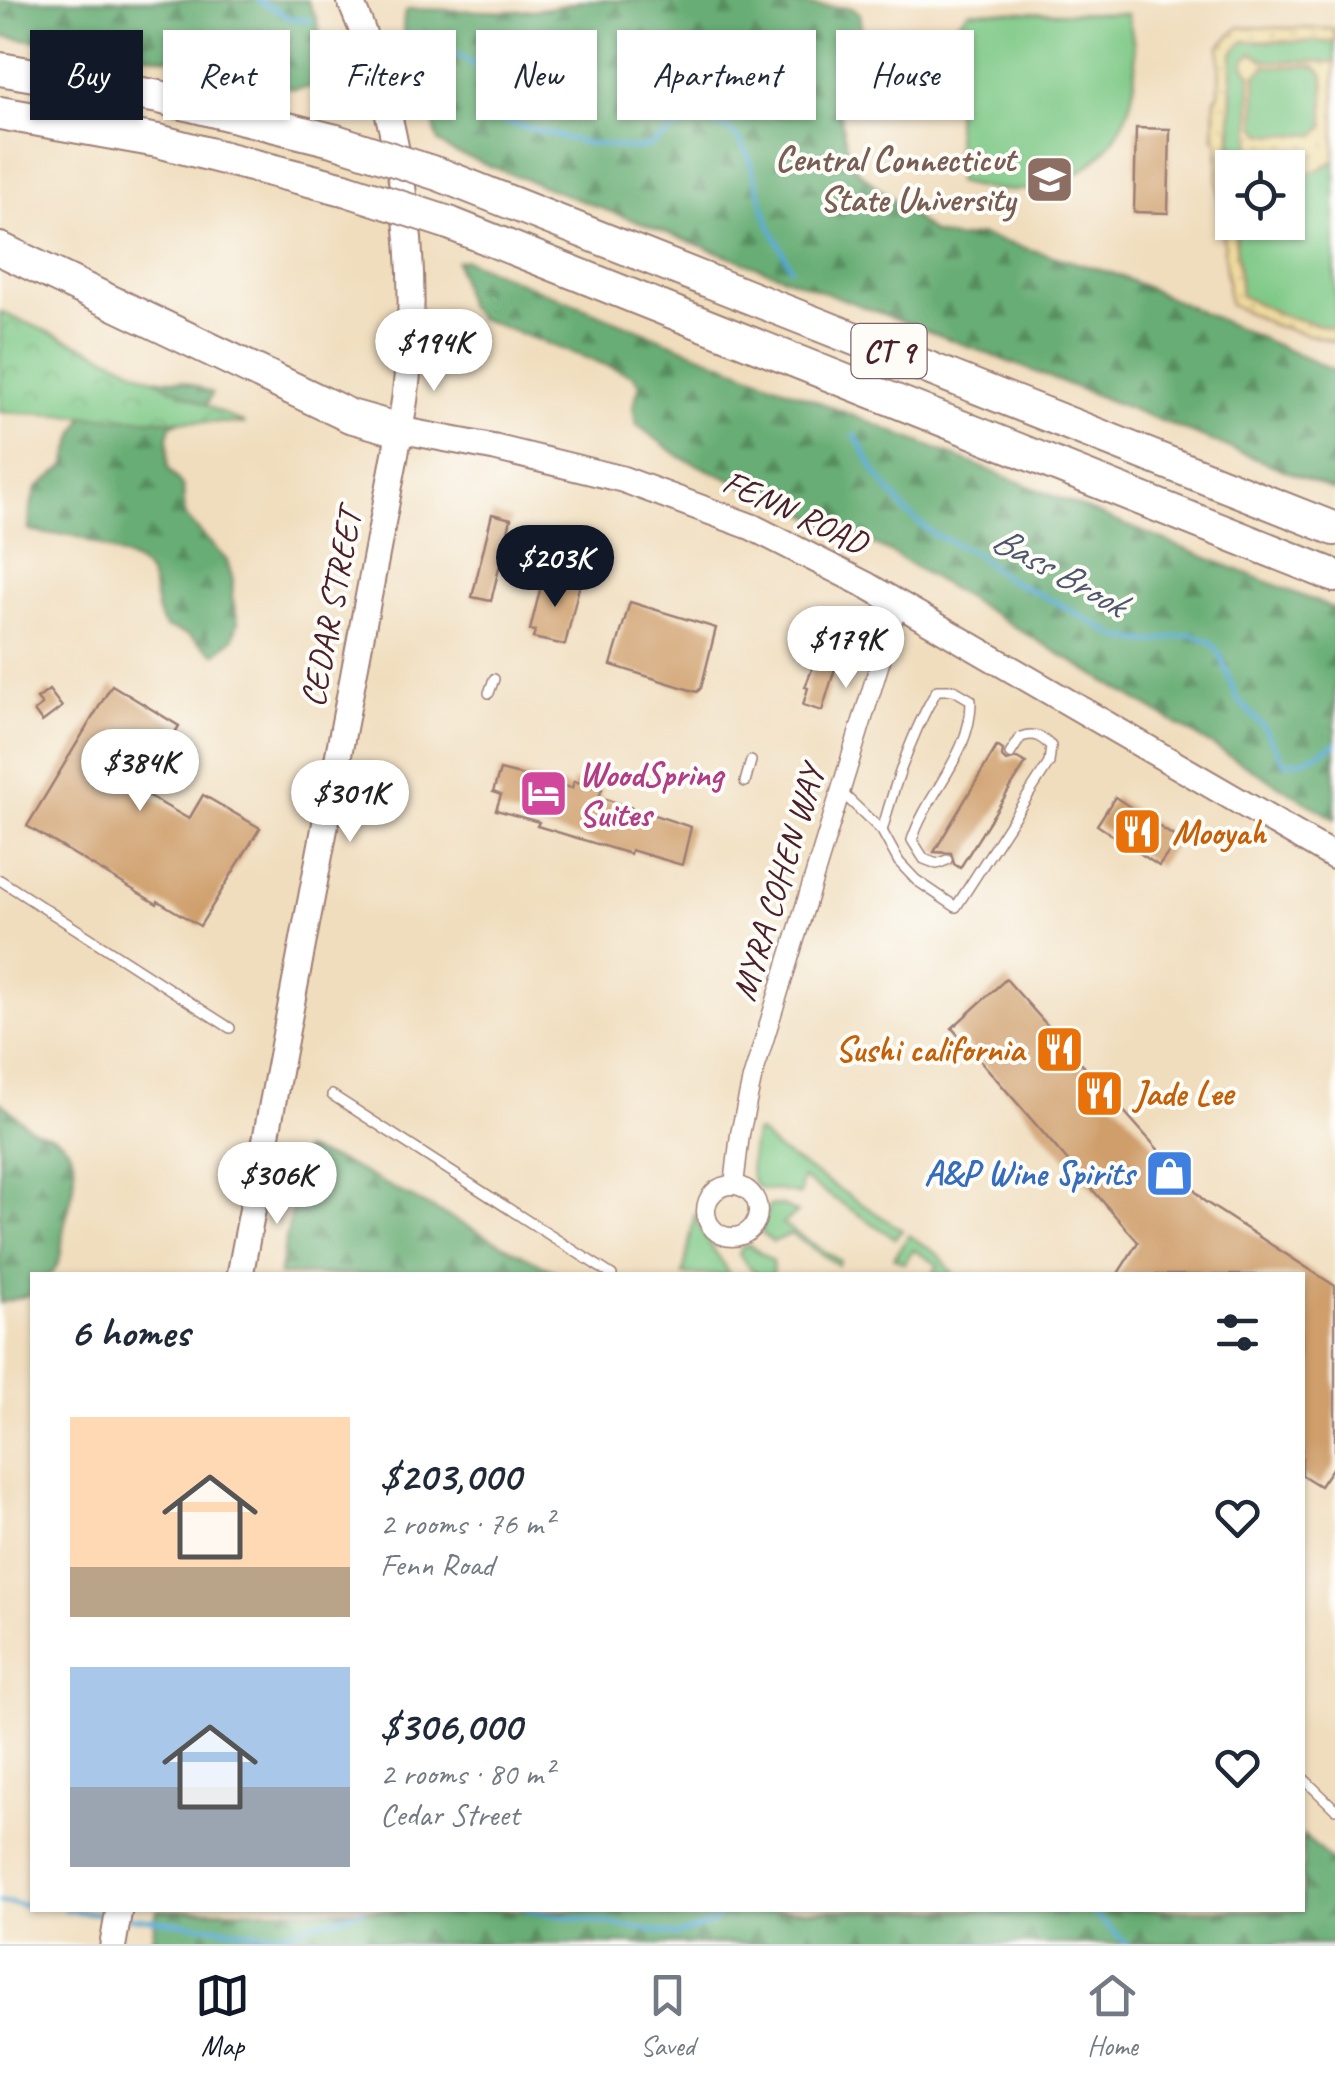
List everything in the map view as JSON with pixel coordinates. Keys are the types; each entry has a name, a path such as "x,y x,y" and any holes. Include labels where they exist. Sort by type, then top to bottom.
{"highway":[{"name":"CT 9","path":"0,69 159,97 336,141 441,175 1335,530"},
{"name":"CT 9","path":"0,113 158,141 344,189 448,223 1335,576"},
{"path":"0,249 350,416 400,430"}],"main road":[{"name":"CEDAR STREET","path":"241,1272 400,430 410,352 411,272 404,208 371,55 350,0"},
{"name":"FENN ROAD","path":"400,430 547,460 675,497 763,532 852,576 1335,857"},
{"path":"113,1944 119,1912"}],"street":[{"name":"MYRA COHEN WAY","path":"734,1185 752,1079 898,604"}],"lane":[{"path":"490,693 494,679"},
{"path":"882,830 906,752 926,708 937,690 954,690 970,700 971,723 960,752 920,815 912,840 924,859 937,864 946,860"},
{"path":"840,792 882,830 899,862 916,880 956,907 1049,763 1051,746 1041,736 1030,734 1021,736 1010,754"},
{"path":"745,782 751,762"},
{"path":"0,880 230,1028"},
{"path":"332,1095 607,1272"},
{"path":"1305,1780 1335,1809"}],"green space":[{"path":"0,0 307,0 319,30 310,30 310,87 295,89 290,88 290,30 163,30 163,57 143,55 143,30 30,30 30,40 0,36"},
{"path":"584,0 712,0 851,8 860,14 861,30 836,30 836,120 841,120 858,171 934,234 957,239 980,235 1118,275 1335,371 1335,491 439,143 434,120 456,120 456,30 403,30 405,12 520,11"},
{"path":"969,11 1127,14 1135,57 1132,96 1120,129 1099,156 1072,176 1038,188 999,190 957,182 956,120 974,120 974,30 955,30"},
{"path":"1243,41 1335,42 1335,62 1264,61 1251,74 1251,150 1232,150 1232,52"},
{"path":"1265,66 1316,66 1324,75 1324,127 1316,135 1264,134 1255,126 1256,75"},
{"path":"1335,160 1335,329 1284,316 1241,296 1236,240 1305,240 1305,172"},
{"path":"465,260 1335,609 1335,819 888,551 680,457 636,424 633,406 640,385 633,375 478,318 466,304 456,261"},
{"path":"0,312 104,355 245,424 0,412"},
{"path":"0,323 149,378 183,381 212,393 201,409 171,425 168,468 183,487 185,516 227,561 233,580 232,598 238,621 233,639 215,654 189,635 165,627 149,575 140,565 81,538 29,530 36,489 65,466 88,409"},
{"path":"0,1102 31,1128 60,1140 68,1148 75,1168 55,1268 53,1272 30,1272 30,1295 0,1303"},
{"path":"759,1132 775,1148 902,1230 895,1238 802,1178 800,1195 759,1188 750,1168 755,1133"},
{"path":"303,1150 342,1162 556,1272 280,1272"},
{"path":"782,1205 797,1213 782,1224 840,1261 838,1265 791,1234 773,1242 761,1233 769,1206"},
{"path":"695,1213 728,1272 684,1272"},
{"path":"909,1235 940,1256 952,1272 934,1272 938,1265 914,1250 904,1263 894,1258"},
{"path":"749,1245 772,1261 773,1272 754,1272 749,1268 739,1254 742,1247"},
{"path":"1305,1837 1335,1864 1335,1944 151,1944 157,1912 1305,1912"}],"sand":[{"path":"1239,27 1335,29 1335,42 1244,41 1232,52 1231,150 1218,150 1214,138 1220,46"},
{"path":"1253,53 1265,61 1335,62 1335,160 1305,174 1305,150 1251,150 1251,75 1244,65","holes":["1266,66 1315,66 1324,75 1324,127 1316,135 1264,134 1256,126 1256,75"]},
{"path":"1223,240 1235,240 1241,296 1284,316 1335,329 1335,342 1273,325 1229,304"}],"building":[{"path":"1136,128 1170,129 1168,213 1134,212"},
{"path":"492,514 511,519 491,601 472,597"},
{"path":"548,576 580,583 565,645 533,638 535,631 530,630 542,582 546,583"},
{"path":"630,602 716,628 697,692 611,665"},
{"path":"820,649 839,655 822,711 803,705 808,688 805,687"},
{"path":"112,685 179,726 140,791 189,819 203,795 260,828 200,926 27,826"},
{"path":"49,690 62,707 42,722 34,711 42,705 37,699"},
{"path":"997,746 1003,750 1006,761 1017,758 1026,763 960,868 954,864 951,853 934,852"},
{"path":"500,770 572,788 574,781 602,789 599,797 691,827 682,865 631,850 630,854 496,810 501,795 493,792"},
{"name":"Mooyah","path":"1115,797 1178,839 1159,866 1097,825"},
{"path":"1006,979 1204,1201 1335,1286 1335,1464 1320,1486 1305,1477 1305,1272 1119,1272 1138,1242 952,1028"}],"waterway":[{"name":"Bass Brook","path":"258,0 290,18 310,21"},
{"name":"Bass Brook","path":"456,54 491,81 495,111 501,121 581,142 633,149 650,146 690,120 729,130 748,155 769,224 791,268"},
{"name":"Bass Brook","path":"855,435 877,475 905,511 933,534 973,552 1007,579 1120,638 1150,642 1191,634 1211,642 1220,654 1237,699 1262,725 1285,763 1307,759 1335,744"},
{"path":"0,1902 30,1906"},
{"path":"84,1912 112,1915"},
{"path":"128,1917 275,1934 358,1912"},
{"path":"539,1912 677,1935 713,1923 721,1912"},
{"path":"1092,1912 1127,1944"}],"place":[{"name":"Central Connecticut State University","path":"1050,179"},
{"name":"WoodSpring Suites","path":"544,794"},
{"name":"Mooyah","path":"1137,832"},
{"name":"Sushi california","path":"1059,1049"},
{"name":"Jade Lee","path":"1099,1093"},
{"name":"A&P Wine Spirits","path":"1169,1173"}]}
